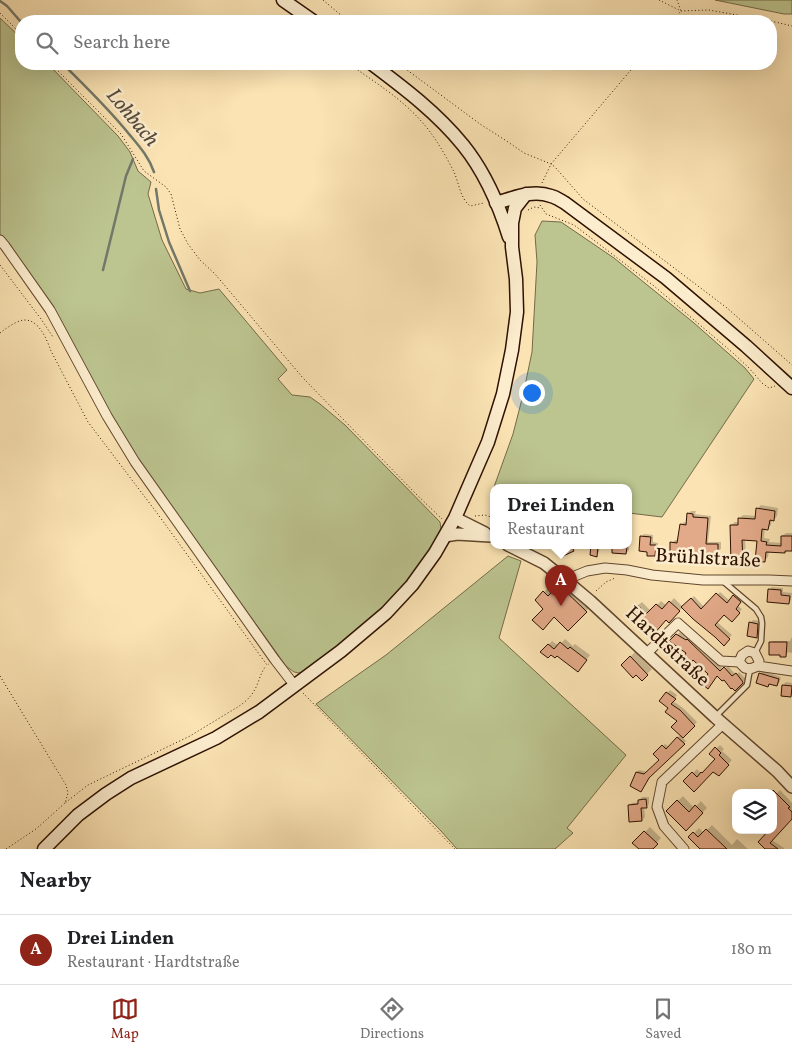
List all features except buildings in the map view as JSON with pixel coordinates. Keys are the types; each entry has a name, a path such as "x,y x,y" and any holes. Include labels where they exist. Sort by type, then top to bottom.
{"main road":[{"path":"284,0 305,15"},
{"path":"380,70 432,112 463,146 481,172 495,201 512,247"},
{"path":"495,201 532,194 551,196 565,203 666,278 788,384"},
{"path":"44,849 78,815 131,778 216,738 259,712 341,651 386,613 412,584 435,553 453,521 488,442 503,394 517,312 512,223 515,208 532,194"}],"street":[{"path":"0,240 50,310 135,462 295,686"},
{"path":"453,521 490,536"},
{"path":"445,536 458,534 490,537"},
{"name":"Hardtstraße","path":"516,549 544,563 590,601 646,654 777,771 792,787"},
{"name":"Brühlstraße","path":"565,580 587,570 604,568 703,580 792,581"},
{"path":"646,654 678,623 720,660 739,662 745,668 754,667 792,671"},
{"path":"739,662 742,655 748,651 755,653 759,661 754,667"},
{"path":"684,849 664,826 658,807 662,782 719,720"}],"lane":[{"path":"723,580 756,609 762,617 761,641 755,653"},
{"path":"719,720 747,686 754,667"}],"path":[{"path":"323,0 341,15"},
{"path":"659,0 681,11 708,10 737,15"},
{"path":"677,0 681,11"},
{"path":"677,15 681,11"},
{"path":"0,13 15,28"},
{"path":"777,22 792,26"},
{"path":"57,70 121,134 144,171 166,187 171,194 180,229 188,244 303,378 443,520 453,521"},
{"path":"357,70 407,106 422,121 437,142 454,173 465,202 470,206 495,201"},
{"path":"407,70 480,124 524,153 555,167 583,199 727,308 792,365"},
{"path":"532,194 551,164 631,70"},
{"path":"541,208 546,214 574,225 654,286 733,353 762,384 769,388 788,384"},
{"path":"0,265 53,337"},
{"path":"0,333 17,322 27,319 41,330 88,422 157,513 267,665"},
{"path":"471,517 485,515 490,517"},
{"path":"590,601 596,591 606,582 617,577"},
{"path":"6,849 36,829 65,803 88,786 190,736 242,704 253,692 263,670 275,660"},
{"path":"0,676 66,785 68,793 65,803"},
{"path":"295,686 456,849"}],"green space":[{"path":"715,0 792,0 792,14 784,14"},
{"path":"0,18 15,32 15,70 54,70 118,136 130,152 138,171 151,182 148,194 162,240 186,289 200,293 219,289 287,370 278,379 292,395 310,397 345,425 440,522 441,529 434,543 421,565 406,584 370,620 304,674 294,672 286,666 135,456 57,316 26,268 0,235"},
{"path":"542,221 561,222 614,258 694,323 745,368 754,379 662,517 632,513 632,484 495,484 513,434 532,352 537,262 535,235"},
{"path":"508,556 521,561 499,638 626,755 567,828 573,833 555,849 457,849 316,704 386,655"}],"waterway":[{"name":"Lohbach","path":"0,1 15,15"},
{"name":"Lohbach","path":"69,70 121,125 143,152 154,172"},
{"path":"103,270 126,176 133,159"},
{"name":"Lohbach","path":"156,189 159,210 169,242 190,291"}],"place":[{"name":"Drei Linden","path":"561,606"}]}
